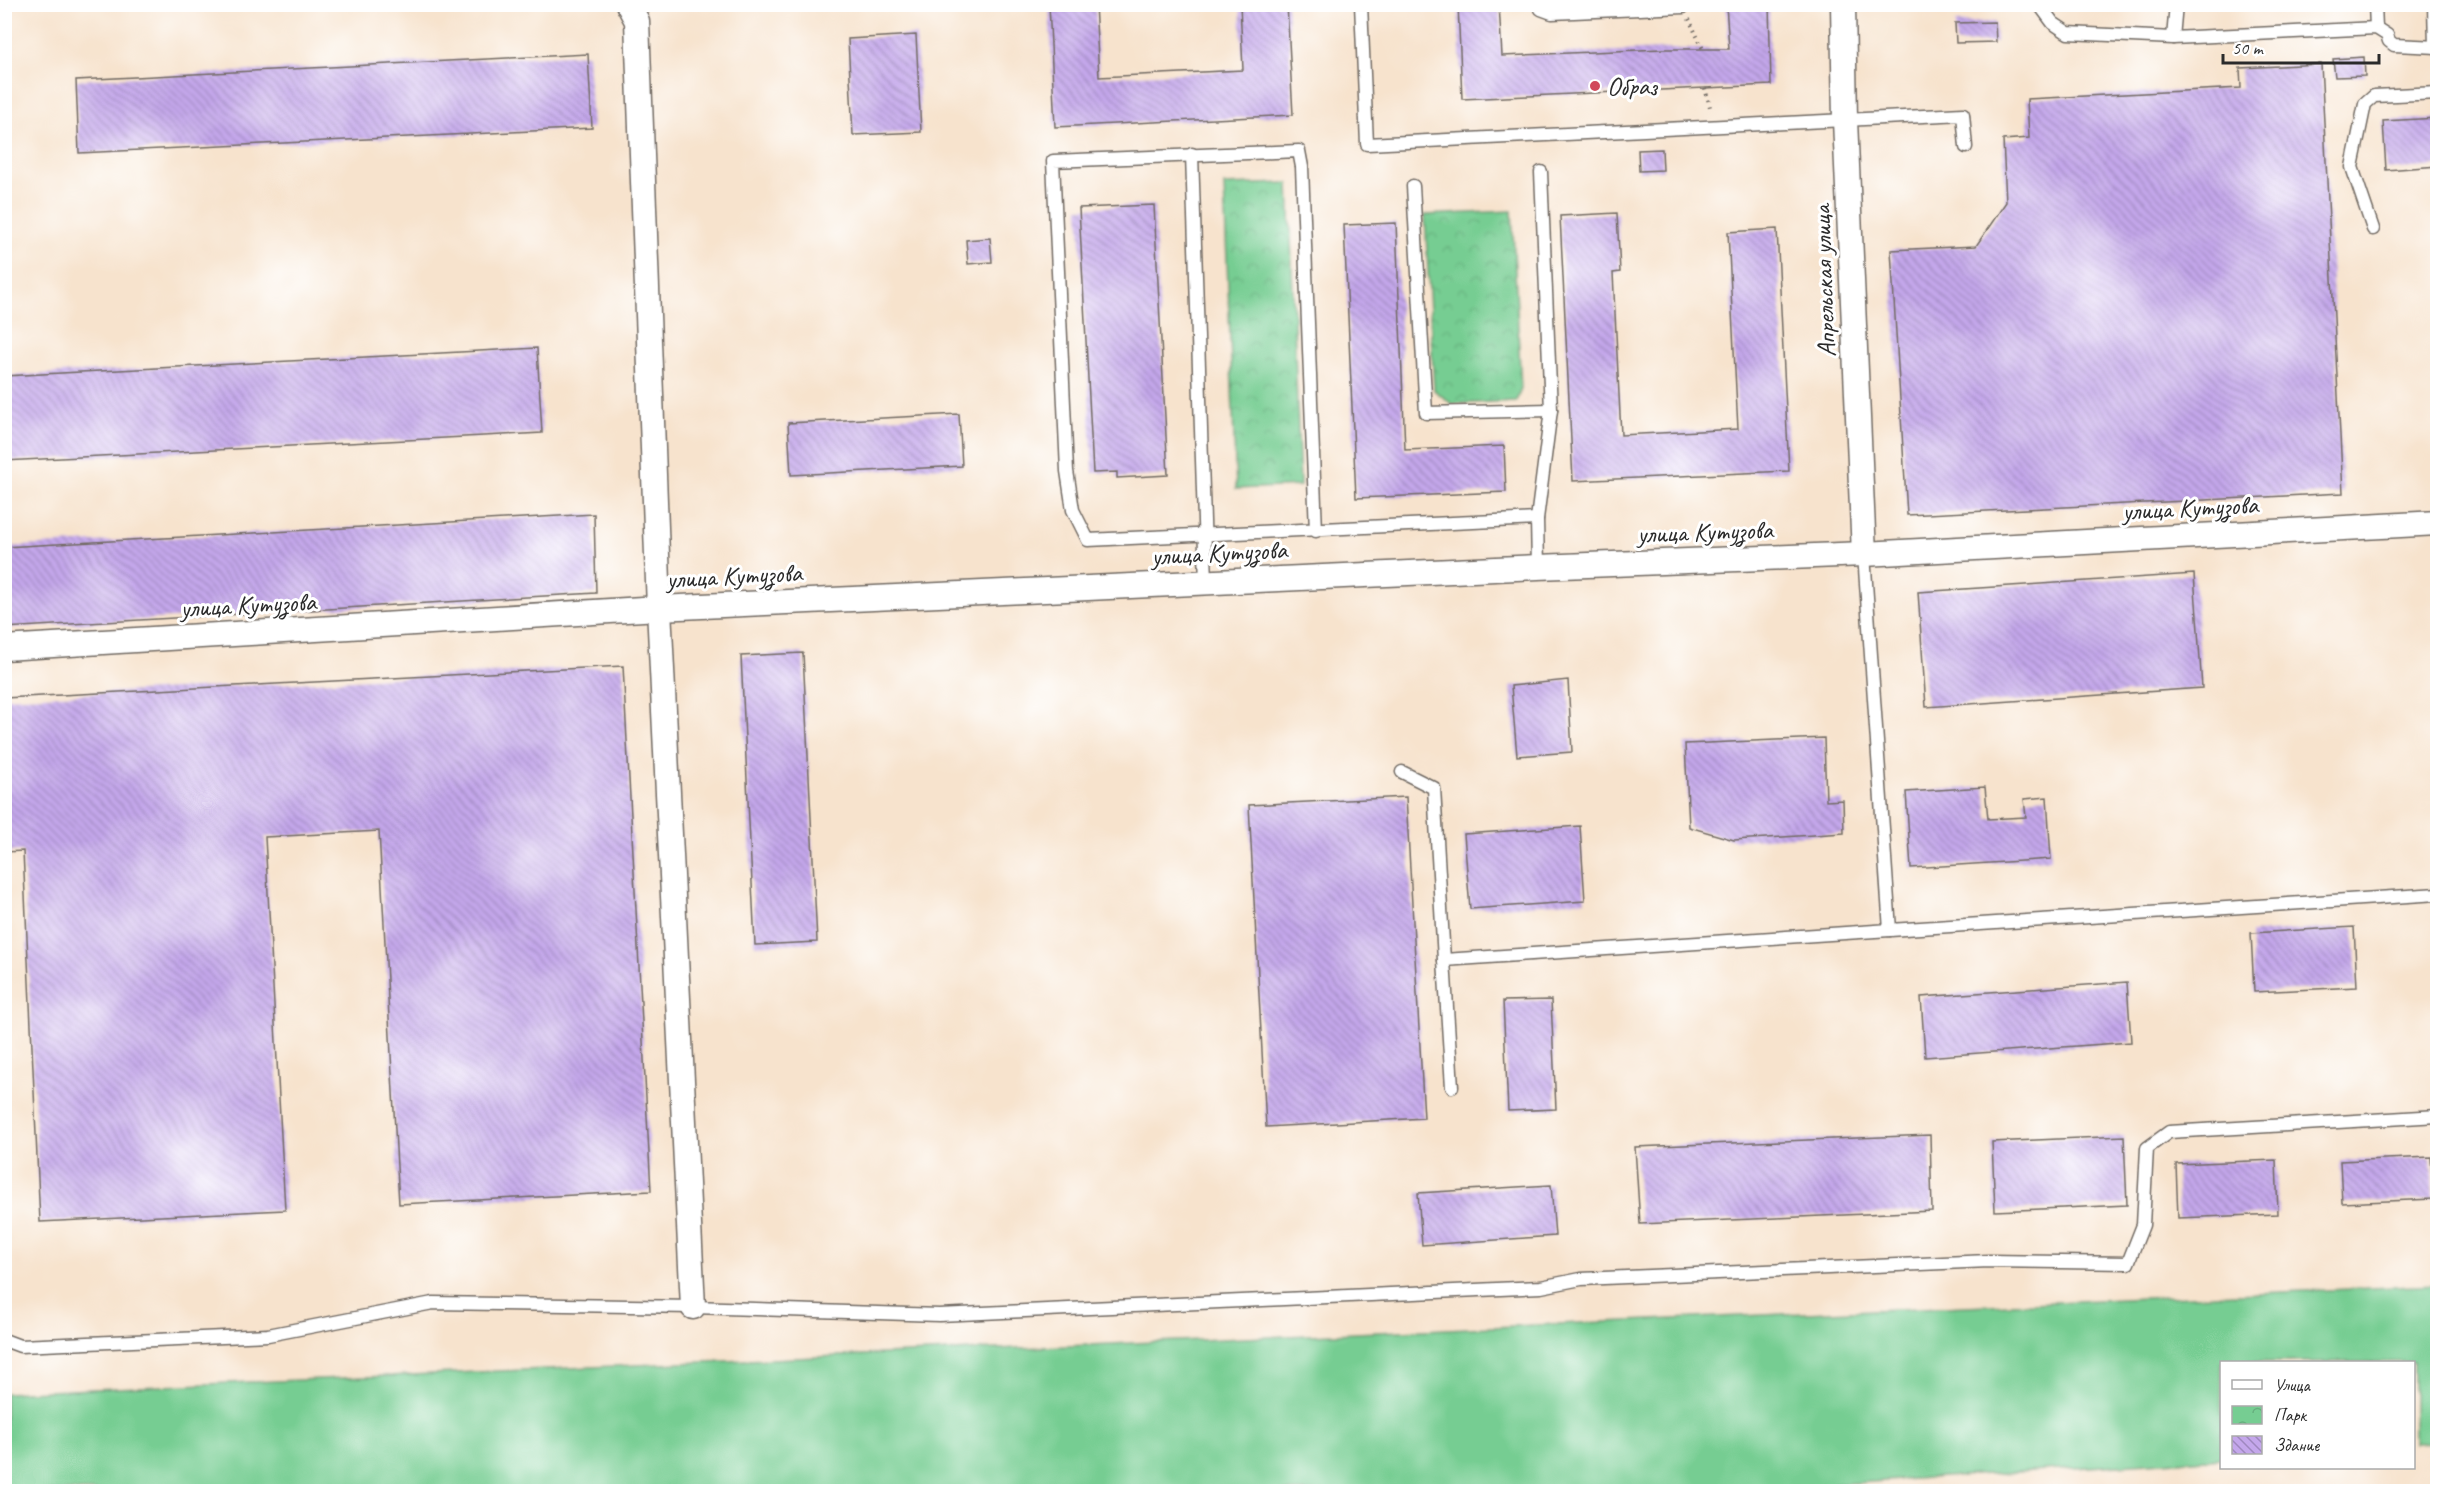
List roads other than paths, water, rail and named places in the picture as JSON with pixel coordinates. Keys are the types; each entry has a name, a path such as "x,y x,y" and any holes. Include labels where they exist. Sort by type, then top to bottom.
{"street":[{"path":"628,4 637,21 659,608 693,1307"},
{"name":"Апрельская улица","path":"1843,4 1845,120 1864,554"},
{"name":"улица Кутузова","path":"4,648 659,608 1864,554 2438,523"}],"lane":[{"path":"1361,4 1367,144 1963,114 1966,147"},
{"path":"1539,4 1541,9 1552,13 1683,6"},
{"path":"2039,4 2053,23 2068,33 2173,38 2376,28 2387,35 2389,41 2394,45 2436,47 2434,4"},
{"path":"2173,38 2176,4"},
{"path":"2375,4 2376,28"},
{"path":"2373,229 2352,167 2365,104 2374,96 2438,93"},
{"path":"1316,531 1302,167 1299,151 1053,161 1067,471 1073,510 1089,540 1316,531 1537,519"},
{"path":"1192,154 1206,582"},
{"path":"1538,567 1537,519 1551,410 1541,172"},
{"path":"1413,186 1426,413 1551,410"},
{"path":"1864,554 1890,930"},
{"path":"1402,772 1434,788 1452,1087"},
{"path":"1444,960 2438,894"},
{"path":"4,1340 20,1346 268,1335 433,1303 693,1307 939,1315 1541,1287 1581,1279 1965,1262 2128,1263 2143,1226 2147,1148 2169,1132 2438,1116"}],"place":[{"name":"Образ","path":"1595,86"}]}
